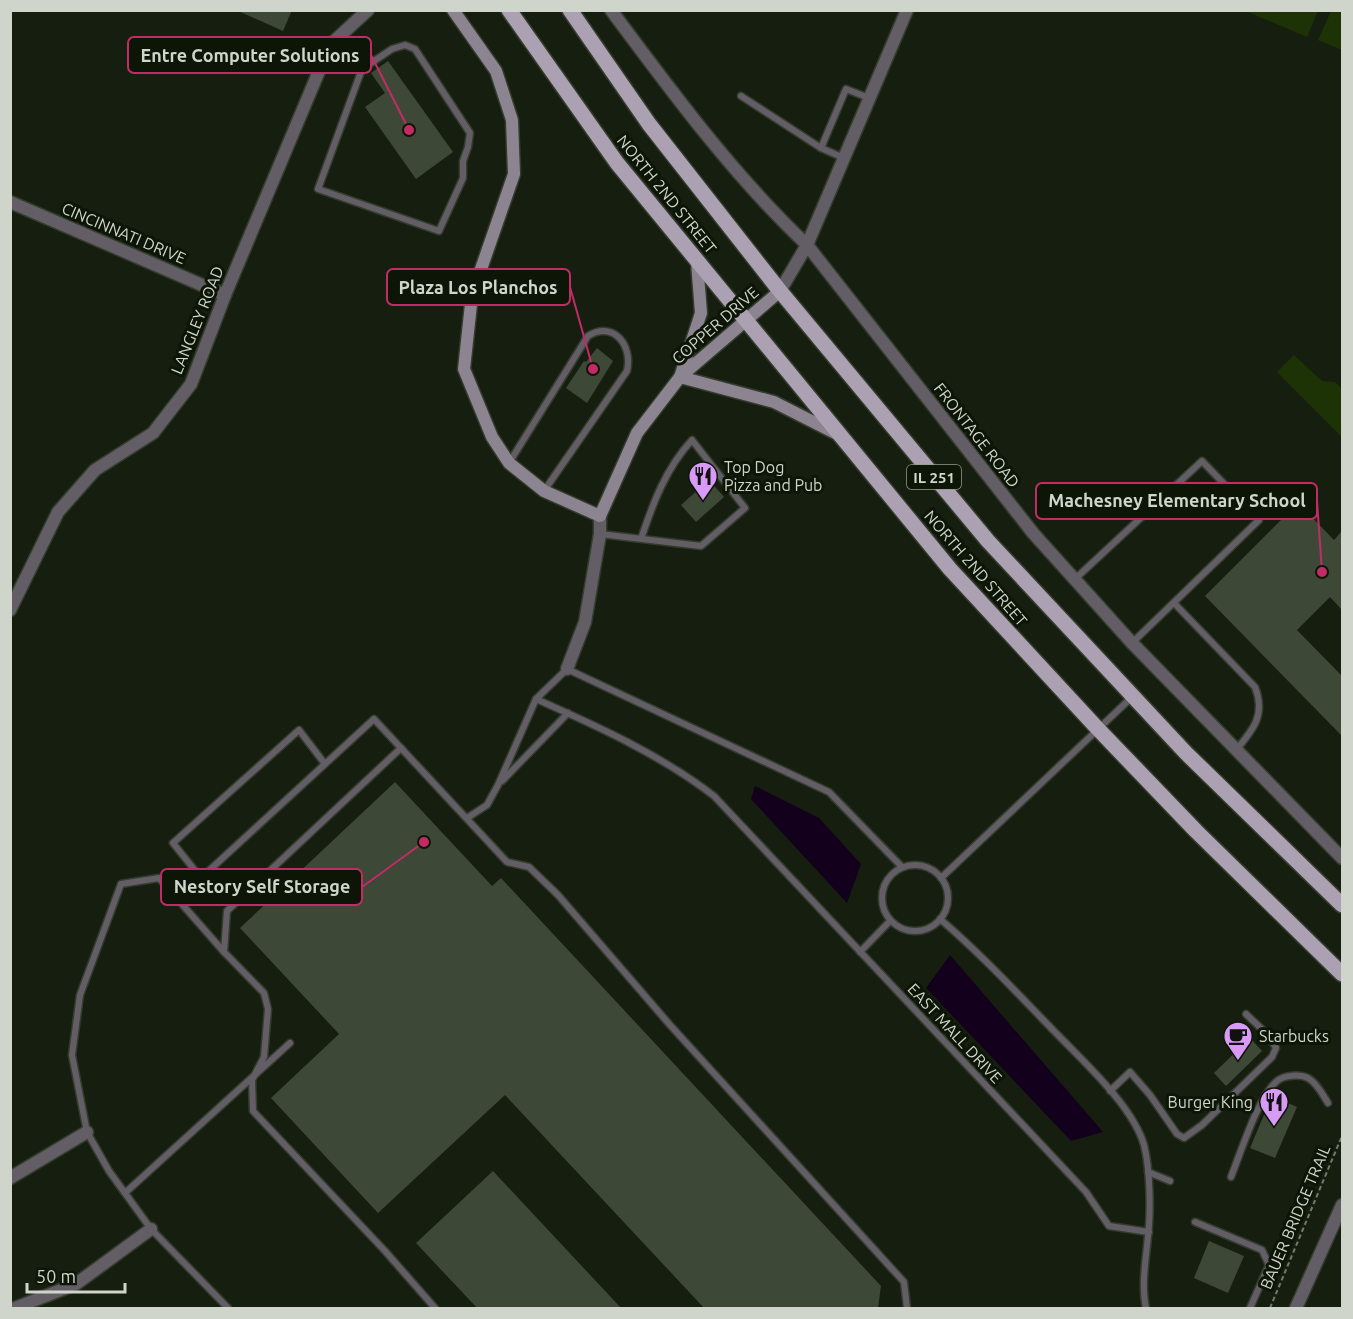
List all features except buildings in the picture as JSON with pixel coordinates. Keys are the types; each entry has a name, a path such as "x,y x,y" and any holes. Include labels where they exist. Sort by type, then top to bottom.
{"main road":[{"name":"NORTH 2ND STREET","path":"509,10 617,163 950,570 1196,831 1342,974"},
{"name":"NORTH 2ND STREET","path":"570,10 649,124 780,291 988,541 1186,753 1342,905"}],"street":[{"name":"LANGLEY ROAD","path":"10,609 58,512 95,470 153,433 191,384 225,295 330,45 368,10"},
{"path":"453,10 496,71 512,120 514,174 472,295 464,369 492,437 509,463 544,491 600,516"},
{"name":"COPPER DRIVE","path":"567,669 585,622 600,534 600,516 637,433 680,377 780,291 807,245 907,10"},
{"name":"FRONTAGE ROAD","path":"613,12 711,143 775,214 807,245 1002,495 1132,643 1342,858"},
{"name":"CINCINNATI DRIVE","path":"10,202 225,295"},
{"path":"697,262 701,314 680,377 774,402 840,435"},
{"path":"10,1178 87,1132"},
{"path":"1296,1308 1342,1205"},
{"path":"15,1308 76,1284 151,1228"}],"lane":[{"path":"405,45 415,49 470,133 463,161 463,178 439,231 318,189 348,106 362,69 392,49 405,45"},
{"path":"821,148 846,89 870,99"},
{"path":"741,96 821,148 844,158"},
{"path":"509,463 588,336 597,330 610,332 621,340 628,350 630,360 627,371 544,491"},
{"path":"600,534 641,539 701,546 745,508 692,440 666,476 654,501 641,539"},
{"path":"1075,579 1202,461 1259,520 1132,643"},
{"path":"1174,603 1255,687 1259,698 1259,712 1253,730 1235,751"},
{"path":"467,818 487,805 536,699 567,669 829,792 902,867"},
{"path":"941,878 1133,696"},
{"name":"EAST MALL DRIVE","path":"536,699 686,774 714,796 1086,1192 1109,1226 1149,1232"},
{"path":"498,785 568,713"},
{"path":"325,764 299,730 173,843 201,878 374,719 507,862 529,867 558,895 670,1025 904,1282 907,1308"},
{"path":"224,952 227,911 401,748"},
{"path":"923,866 933,870 941,878 948,899 946,910 932,927 921,931 910,931 890,921 882,902 882,891 886,881 893,873 902,867 923,866"},
{"path":"228,1308 151,1228 109,1171 87,1132 72,1055 80,995 121,884 159,878 224,952 264,993 268,1009 264,1057 252,1080 253,1111 385,1251 435,1308"},
{"path":"940,919 976,951 1110,1091 1131,1118 1144,1144 1148,1172 1149,1232 1145,1270 1146,1308"},
{"path":"860,951 890,921"},
{"path":"1110,1091 1130,1072 1150,1095 1176,1134 1184,1138 1202,1125 1272,1057 1276,1048 1268,1035 1246,1014"},
{"path":"125,1192 252,1080 290,1043"},
{"path":"1231,1177 1266,1094 1279,1079 1293,1075 1308,1078 1320,1090 1328,1103"},
{"path":"1148,1172 1170,1181"},
{"path":"1195,1222 1262,1250 1269,1265 1250,1308"}],"path":[{"name":"BAUER BRIDGE TRAIL","path":"1270,1308 1342,1136"}],"green space":[{"path":"1249,10 1318,11 1307,37 1248,12"},
{"path":"1331,11 1342,11 1342,50 1318,40"},
{"path":"1294,355 1322,381 1335,382 1342,389 1342,437 1277,372"}],"shaded area":[{"path":"755,786 819,818 861,864 847,903 751,799"},
{"path":"950,955 1103,1132 1071,1141 926,988"}],"place":[{"name":"Entre Computer Solutions","path":"409,130"},
{"name":"Plaza Los Planchos","path":"593,369"},
{"name":"Top Dog Pizza and Pub","path":"703,502"},
{"name":"Machesney Elementary School","path":"1322,572"},
{"name":"Nestory Self Storage","path":"424,842"},
{"name":"Starbucks","path":"1238,1062"},
{"name":"Burger King","path":"1274,1128"}]}
